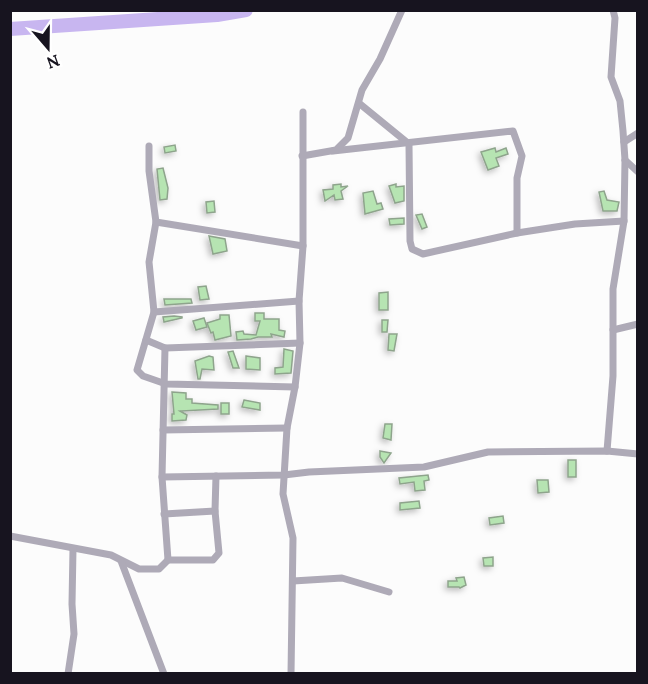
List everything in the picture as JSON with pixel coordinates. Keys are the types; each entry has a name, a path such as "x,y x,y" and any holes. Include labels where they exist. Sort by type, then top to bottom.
{"street":[{"path":"333,151 348,138 360,104 362,90 380,60 402,10"},
{"path":"607,451 613,376 613,289 624,221 625,160 620,101 611,77 615,18 613,10"},
{"path":"360,104 409,144"},
{"path":"291,674 292,538 283,494 286,428 295,387 300,343 303,112"},
{"path":"302,156 513,131 522,156 517,178 517,233"},
{"path":"624,142 638,133"},
{"path":"409,144 410,242 412,249 423,254 517,233 575,224 624,221"},
{"path":"148,146 156,222 149,262 154,312 137,370 143,376 166,384 295,387"},
{"path":"625,160 638,172"},
{"path":"156,222 303,246"},
{"path":"154,312 299,301"},
{"path":"613,330 638,324"},
{"path":"146,340 165,348 300,343"},
{"path":"165,348 166,384 162,477 168,560"},
{"path":"163,429 286,428"},
{"path":"162,477 284,475 424,467 488,452 607,451 638,454"},
{"path":"10,536 111,555 139,570 159,569 168,560 213,560 218,557 219,553 215,512 216,476"},
{"path":"164,514 215,512"},
{"path":"68,674 74,634 73,549"},
{"path":"122,561 164,674"},
{"path":"293,581 342,578 389,592"}],"building":[{"path":"175,145 176,151 165,153 164,147"},
{"path":"495,148 496,152 506,148 508,154 496,158 499,166 488,170 481,152"},
{"path":"163,168 168,188 167,199 160,200 157,169"},
{"path":"341,184 341,187 348,186 341,191 343,199 335,200 334,195 325,201 323,190 333,189 333,185"},
{"path":"396,184 396,187 404,186 404,201 395,203 389,186"},
{"path":"373,191 377,204 381,203 383,209 365,214 363,193"},
{"path":"604,191 607,200 619,202 617,211 603,211 599,192"},
{"path":"214,201 215,212 207,213 206,202"},
{"path":"422,214 427,227 422,229 416,215"},
{"path":"404,218 404,224 390,225 389,219"},
{"path":"209,236 225,239 227,251 213,254"},
{"path":"206,286 209,299 200,300 198,287"},
{"path":"388,292 388,310 379,310 379,293"},
{"path":"164,299 191,299 192,303 165,305"},
{"path":"255,313 264,313 264,319 279,319 279,330 285,331 284,337 271,334 272,337 237,340 236,332 243,331 244,334 256,335 260,321 255,321"},
{"path":"220,315 229,315 231,336 215,340 207,323 220,319"},
{"path":"163,317 182,318 164,322"},
{"path":"204,318 207,327 196,330 193,321"},
{"path":"382,320 388,320 387,332 382,332"},
{"path":"389,334 397,334 394,351 388,350"},
{"path":"284,349 293,351 291,373 275,374 275,368 283,367"},
{"path":"233,351 239,368 233,368 228,352"},
{"path":"209,356 213,357 214,370 202,369 200,379 198,379 195,361"},
{"path":"246,356 260,358 260,370 246,369"},
{"path":"172,392 186,393 186,399 192,399 192,403 218,405 218,409 180,411 187,415 186,420 172,421 172,414 174,414"},
{"path":"244,400 260,403 260,410 242,407"},
{"path":"221,403 229,403 229,414 221,414"},
{"path":"385,424 392,424 391,440 383,438"},
{"path":"380,451 391,453 384,463 380,457"},
{"path":"568,460 576,460 576,477 568,477"},
{"path":"428,475 429,480 424,481 425,490 415,491 414,482 400,484 399,478"},
{"path":"537,480 548,480 549,492 538,493"},
{"path":"419,501 420,508 400,510 400,503"},
{"path":"503,516 504,523 490,525 489,518"},
{"path":"493,557 493,566 484,566 483,558"},
{"path":"464,577 466,585 460,588 448,587 448,581 457,581 456,578"}],"waterway":[{"path":"10,29 217,15 246,10"}]}
